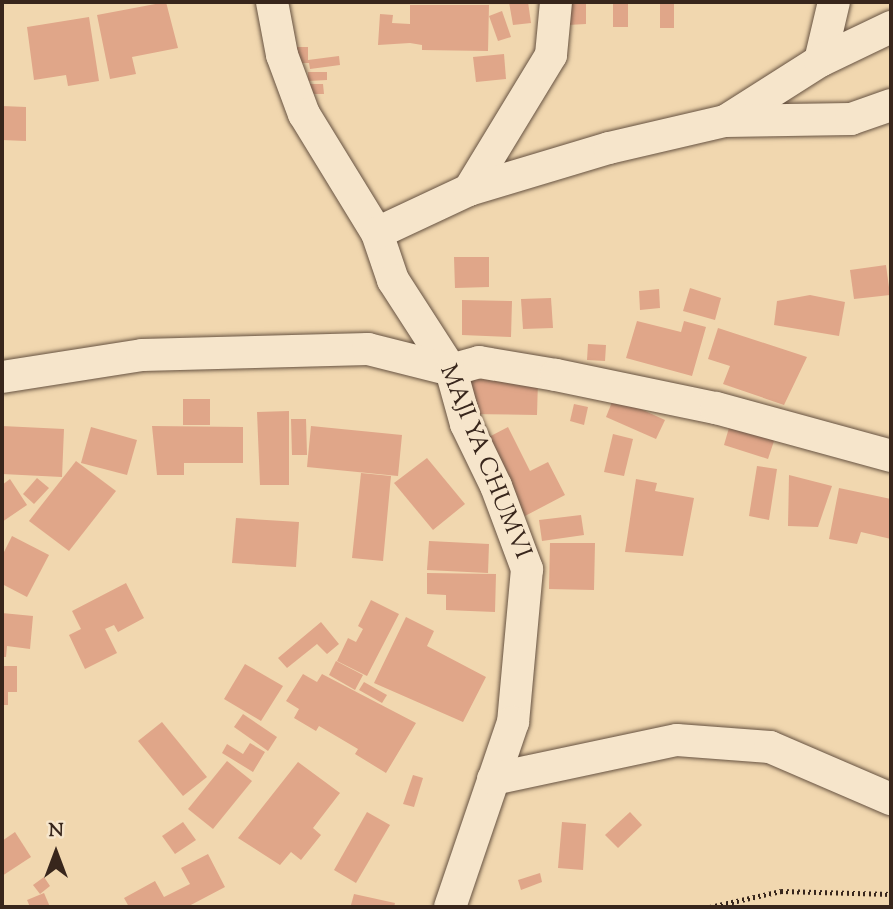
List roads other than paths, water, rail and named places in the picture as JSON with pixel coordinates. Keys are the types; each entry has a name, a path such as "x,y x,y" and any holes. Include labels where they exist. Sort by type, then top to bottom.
{"street":[{"name":"MAJI YA CHUMVI","path":"272,2 282,55 303,114 377,233 393,281 451,370 466,424 496,486 527,569 513,722 450,907"},
{"path":"469,190 551,55 556,2"},
{"path":"820,61 834,2"},
{"path":"725,121 820,61 891,27"},
{"path":"377,233 469,190 608,148 725,121 851,119 891,105"},
{"path":"2,377 142,355 368,349 451,370 479,362 556,375 716,408 891,456"},
{"path":"494,779 677,740 770,747 891,799"}]}
